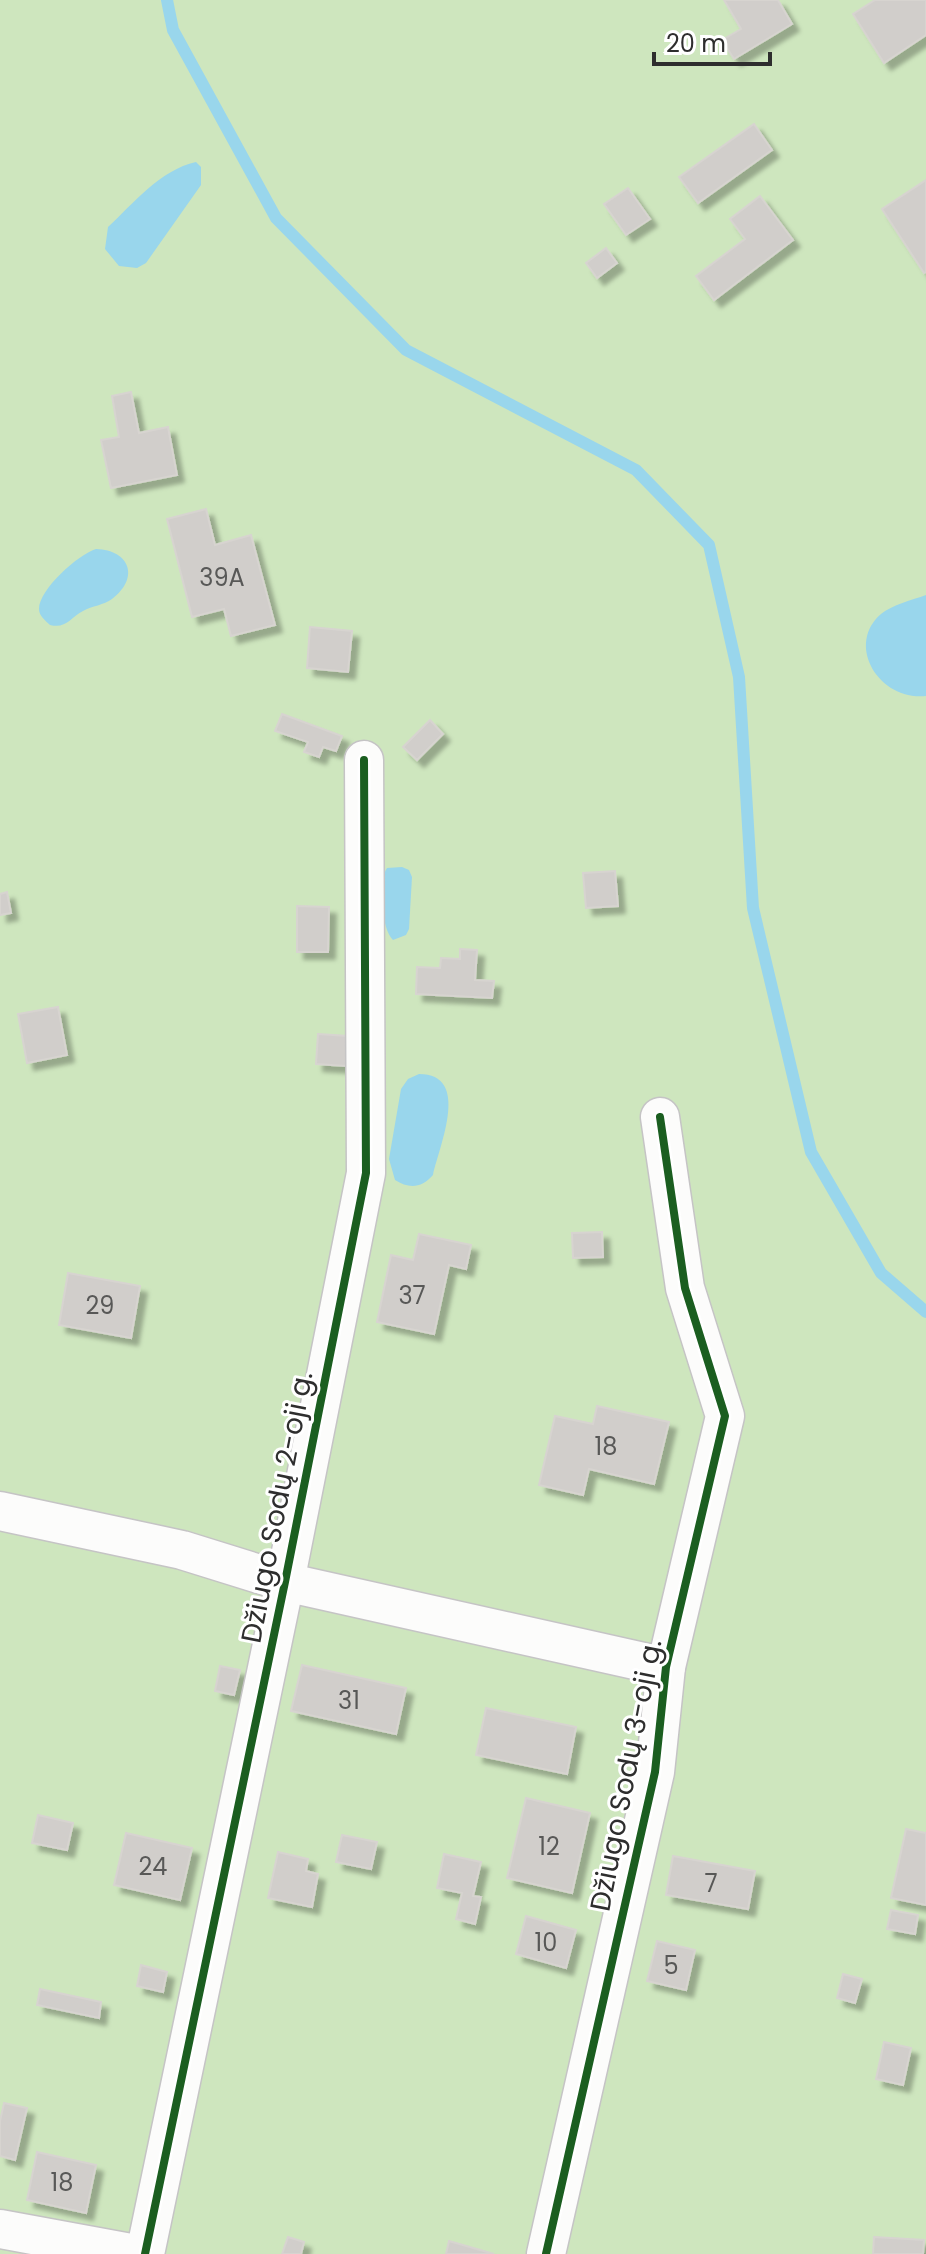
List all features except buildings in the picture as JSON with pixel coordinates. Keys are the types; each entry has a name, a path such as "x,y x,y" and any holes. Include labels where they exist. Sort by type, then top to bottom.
{"street":[{"name":"Džiugo Sodų 2-oji g.","path":"145,2254 285,1582 366,1173 364,760"},
{"name":"Džiugo Sodų 3-oji g.","path":"546,2254 655,1772 666,1667 725,1416 685,1288 660,1117"},
{"path":"0,1511 182,1550 285,1582 666,1667"},
{"path":"0,2229 136,2254"}],"green space":[{"path":"0,0 926,0 926,2254 0,2254"}],"water":[{"path":"196,162 201,167 201,185 146,263 137,268 119,266 105,249 108,227 159,180"},
{"path":"96,549 117,554 127,566 128,574 121,591 109,601 83,611 64,624 50,625 39,611 46,592 70,565"},
{"path":"926,595 926,696 909,695 894,690 872,668 866,641 871,627 881,614 896,605"},
{"path":"387,868 409,870 412,877 409,929 406,935 393,940 383,916 382,883"},
{"path":"419,1074 435,1077 444,1085 448,1113 433,1175 420,1185 410,1186 395,1180 389,1159 401,1089 408,1079"}],"waterway":[{"path":"167,0 173,30 276,218 406,350 636,470 709,545 739,677 753,908 811,1152 881,1273 926,1312"}],"cycle path":[{"path":"145,2254 285,1582 366,1173 364,760"},
{"path":"546,2254 655,1772 666,1667 725,1416 685,1288 660,1117"}]}
